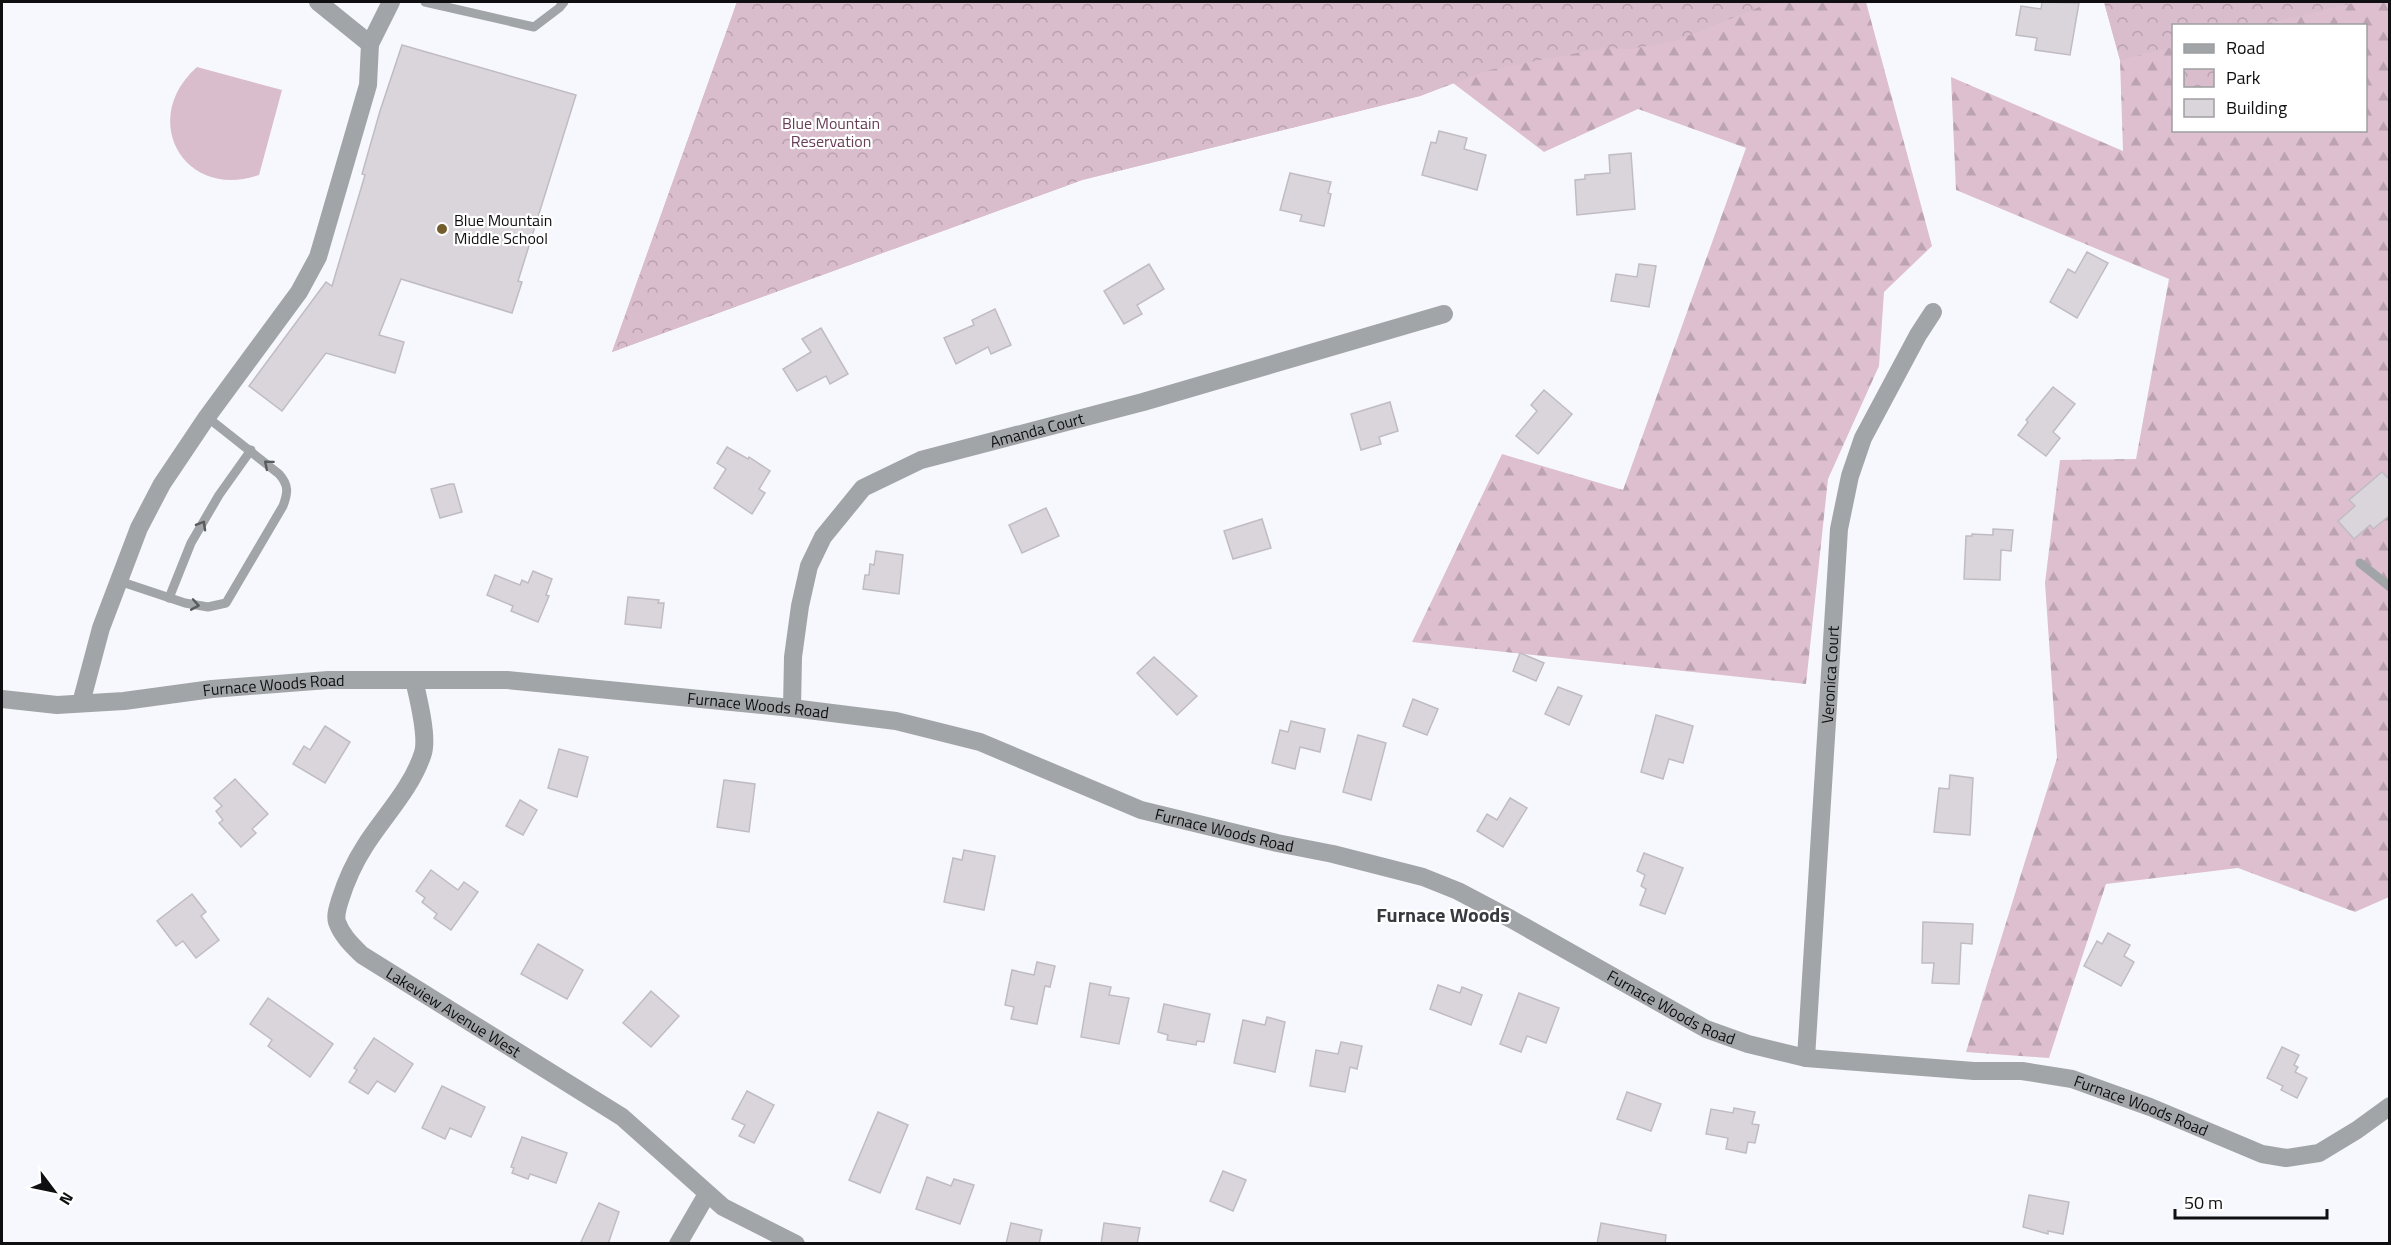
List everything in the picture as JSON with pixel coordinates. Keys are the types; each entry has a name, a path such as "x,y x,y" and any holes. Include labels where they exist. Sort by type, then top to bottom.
{"street":[{"path":"318,2 370,44"},
{"path":"81,703 101,628 139,528 162,484 207,417 298,292 318,257 368,86 370,44 391,2"},
{"name":"Veronica Court","path":"1806,1058 1839,529 1850,476 1863,438 1918,335 1933,312"},
{"name":"Amanda Court","path":"792,708 793,657 800,606 809,566 822,537 863,488 921,460 1143,402 1444,314"},
{"name":"Furnace Woods Road","path":"2,699 57,705 124,701 212,689 328,680 507,680 792,708 896,721 980,742 1141,810 1424,877 1458,891 1511,919 1706,1029 1748,1044 1806,1058 1974,1071 2022,1071 2072,1078 2150,1107 2262,1154 2286,1158 2319,1153 2390,1106"},
{"name":"Lakeview Avenue West","path":"414,680 421,708 424,749 417,767 364,847 346,880 336,912 337,921 347,940 362,955 622,1117 723,1207 796,1244"},
{"path":"678,1244 707,1194"}],"lane":[{"path":"425,2 534,27 564,2"},
{"path":"119,581 170,598 208,607 226,603 283,506 288,494 286,483 251,450 207,417"},
{"path":"170,598 191,543 219,495 251,450"},
{"path":"2360,563 2390,587"}],"green space":[{"path":"737,2 1866,2 1932,246 1884,292 1879,366 1828,479 1806,684 1412,642 1502,454 1623,490 1746,148 1638,109 1544,152 1453,83 1420,96 1082,180 612,352"},
{"name":"Blue Mountain Reservation","path":"737,2 1772,2 1675,41 1631,49 1604,48 1489,70 1420,96 1082,180 612,352"},
{"path":"2104,2 2389,2 2389,897 2355,912 2238,868 2106,884 2049,1058 1966,1052 2057,758 2045,583 2060,460 2136,459 2169,279 1956,190 1951,77 2123,151 2120,60"},
{"path":"2104,2 2358,2 2265,24 2172,24 2172,47 2120,60"},
{"path":"197,67 282,90 259,175 232,180 209,176 191,166 178,150 171,131 171,109 180,88"}],"building":[{"path":"2042,2 2079,3 2070,55 2035,50 2037,38 2016,35 2021,6 2041,9"},
{"name":"Blue Mountain Middle School","path":"402,45 576,95 518,281 522,282 512,313 401,279 379,335 404,342 395,373 326,353 282,411 249,386 326,282 332,286 365,175 362,174 380,111"},
{"path":"1439,131 1467,138 1464,149 1486,155 1477,190 1422,175 1431,142 1436,143"},
{"path":"1631,153 1635,209 1577,215 1575,180 1585,179 1585,175 1610,173 1609,155"},
{"path":"1290,173 1331,182 1328,193 1331,194 1324,226 1300,221 1302,215 1280,210"},
{"path":"2087,252 2108,263 2077,318 2050,302 2068,269 2075,273"},
{"path":"1149,264 1164,289 1137,305 1142,314 1124,324 1104,291"},
{"path":"1639,264 1656,266 1649,307 1611,301 1616,274 1637,277"},
{"path":"995,309 1011,345 991,354 988,347 956,364 944,338 974,325 972,320"},
{"path":"821,328 848,374 830,384 826,376 797,391 783,369 811,352 802,339"},
{"path":"2053,387 2075,404 2053,432 2060,438 2046,456 2018,435 2028,422 2026,420"},
{"path":"1544,390 1572,414 1538,454 1516,436 1537,411 1531,405"},
{"path":"1390,402 1398,431 1379,437 1381,444 1361,450 1351,414"},
{"path":"727,447 748,459 749,457 770,471 759,489 765,493 752,514 714,488 726,469 717,463"},
{"path":"2382,472 2390,480 2390,515 2373,529 2370,525 2354,539 2338,521 2355,506 2349,500"},
{"path":"454,484 462,512 440,518 431,489"},
{"path":"1046,508 1059,536 1022,553 1009,525"},
{"path":"1262,519 1271,548 1233,559 1224,531"},
{"path":"1993,529 2013,530 2011,551 2001,550 2000,580 1964,579 1966,536 1993,535"},
{"path":"876,551 903,555 899,594 863,589 865,575 869,575 870,564 874,565"},
{"path":"533,571 552,579 546,595 549,596 538,622 511,611 513,606 487,595 495,575 520,585 522,580 528,583"},
{"path":"628,597 659,600 658,603 664,603 661,628 625,624"},
{"path":"1520,653 1544,663 1536,681 1513,671"},
{"path":"1154,657 1197,696 1177,715 1137,673"},
{"path":"1558,687 1582,696 1569,725 1545,714"},
{"path":"1413,699 1438,709 1427,735 1403,726"},
{"path":"1656,715 1693,726 1683,763 1669,759 1663,779 1641,772"},
{"path":"1291,721 1325,729 1320,752 1300,747 1295,769 1272,763 1280,730 1288,732"},
{"path":"325,726 350,742 325,783 293,764 304,746 310,750"},
{"path":"1358,735 1386,743 1371,800 1343,792"},
{"path":"559,749 588,757 577,797 548,788"},
{"path":"1950,775 1973,778 1970,835 1934,832 1939,788 1949,789"},
{"path":"235,779 268,814 252,829 256,833 241,847 219,823 223,820 216,811 222,806 214,798"},
{"path":"724,780 755,784 749,832 717,827"},
{"path":"1510,798 1527,808 1503,847 1477,831 1487,814 1497,820"},
{"path":"520,800 537,810 523,835 506,826"},
{"path":"964,850 995,856 984,910 944,902 953,858 962,860"},
{"path":"1644,853 1683,868 1665,914 1640,905 1646,889 1641,886 1645,875 1637,871"},
{"path":"431,870 458,890 464,882 478,892 451,930 434,918 437,914 422,902 425,898 416,891"},
{"path":"192,894 206,912 201,916 219,940 196,958 183,941 176,946 157,921"},
{"path":"1923,922 1973,924 1972,944 1961,943 1959,984 1932,983 1934,963 1922,963"},
{"path":"2108,933 2130,945 2124,956 2134,962 2121,986 2084,966 2097,941 2102,944"},
{"path":"538,944 583,970 567,999 521,974"},
{"path":"1037,962 1055,966 1050,987 1045,986 1037,1024 1011,1019 1014,1007 1005,1005 1012,970 1034,975"},
{"path":"1090,983 1111,987 1109,995 1129,998 1119,1044 1081,1037"},
{"path":"1438,985 1460,993 1462,987 1482,995 1471,1025 1430,1009"},
{"path":"651,991 679,1016 651,1047 623,1023"},
{"path":"1519,993 1559,1008 1546,1043 1527,1036 1521,1052 1500,1044"},
{"path":"268,998 333,1044 310,1077 268,1046 272,1040 250,1024"},
{"path":"1164,1004 1210,1014 1204,1042 1197,1041 1196,1045 1167,1040 1168,1035 1158,1032"},
{"path":"1267,1017 1285,1022 1275,1072 1234,1063 1243,1020 1265,1025"},
{"path":"374,1038 413,1064 395,1092 377,1081 368,1094 349,1082 357,1070 354,1068"},
{"path":"1341,1042 1362,1046 1357,1069 1350,1067 1345,1092 1310,1086 1316,1050 1338,1054"},
{"path":"2282,1047 2299,1055 2294,1065 2298,1067 2295,1072 2307,1078 2297,1098 2281,1090 2283,1086 2267,1078"},
{"path":"442,1086 485,1107 471,1137 450,1128 445,1139 422,1128"},
{"path":"747,1091 774,1105 754,1143 739,1136 745,1125 732,1119"},
{"path":"1627,1092 1661,1104 1651,1131 1617,1119"},
{"path":"1734,1108 1755,1112 1752,1124 1759,1125 1755,1143 1748,1142 1746,1153 1726,1149 1728,1138 1706,1134 1711,1109 1733,1113"},
{"path":"878,1112 908,1125 880,1193 849,1180"},
{"path":"522,1137 567,1153 556,1183 530,1174 528,1179 512,1173 514,1168 511,1167"},
{"path":"1223,1171 1246,1180 1233,1211 1210,1201"},
{"path":"927,1177 951,1186 954,1179 974,1185 960,1224 916,1209"},
{"path":"2029,1195 2069,1202 2063,1234 2048,1231 2048,1234 2023,1227"},
{"path":"599,1203 619,1212 608,1244 580,1244"},
{"path":"1011,1223 1042,1230 1039,1244 1006,1244"},
{"path":"1104,1223 1140,1228 1137,1244 1101,1244"},
{"path":"1601,1223 1666,1235 1665,1244 1597,1244"}],"place":[{"name":"Blue Mountain Middle School","path":"442,229"}],"district":[{"name":"Furnace Woods","path":"1443,914"}]}
